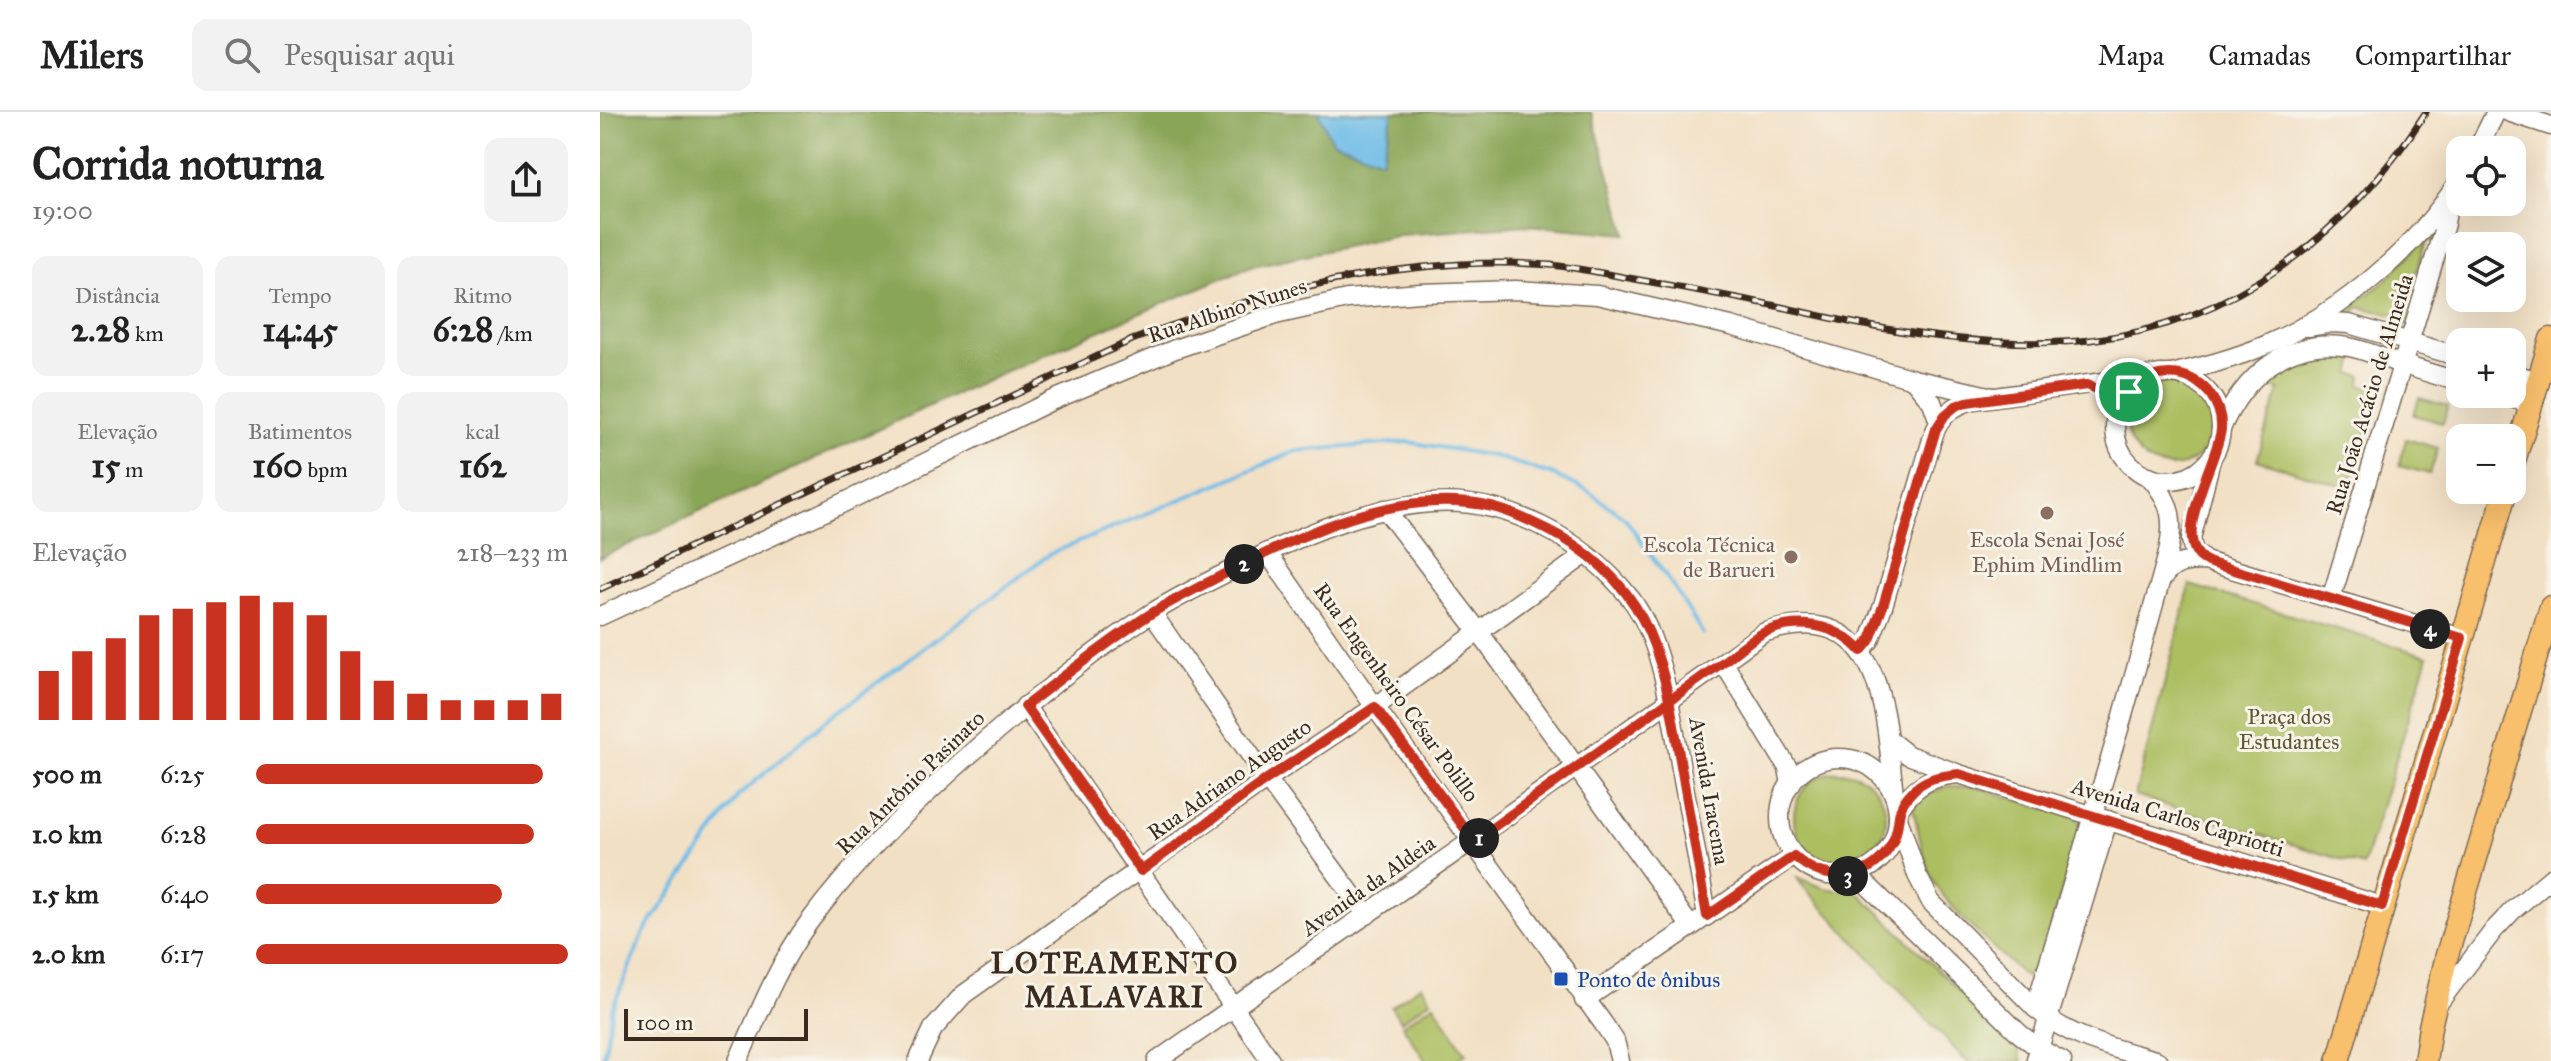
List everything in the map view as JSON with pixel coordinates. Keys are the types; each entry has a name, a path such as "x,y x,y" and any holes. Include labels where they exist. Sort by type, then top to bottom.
{"main road":[{"path":"2525,424 2551,339"},
{"path":"2338,1061 2502,504"},
{"path":"2425,1061 2447,955 2551,607"}],"street":[{"path":"2484,136 2496,112"},
{"path":"2508,112 2551,126"},
{"path":"2118,410 2134,386 2147,378 2240,355 2295,330 2339,303 2380,272 2445,201"},
{"name":"Rua João Acácio de Almeida","path":"2331,599 2445,224 2445,201"},
{"name":"Rua Albino Nunes","path":"600,616 841,504 1051,401 1133,366 1275,315 1347,299 1516,290 1597,295 1731,326 1913,379 1993,397"},
{"path":"2295,330 2341,323 2446,352"},
{"path":"2205,561 2194,552 2191,539 2221,429 2236,399 2251,380 2273,362 2294,351 2313,346 2344,346 2446,378"},
{"path":"2158,1061 2074,1035 2049,1021 1931,902 1917,875 1897,808 1878,772 1868,765 1850,759 1832,759 1814,764 1791,784 1782,803 1780,820 1785,841 1794,856 1823,874 1856,874 1873,865 1885,854 1896,834 1897,808 1879,687 1861,651 1870,640 1883,606 1939,422 1956,406 1993,397 2166,374 2190,378 2208,391 2218,409 2221,429"},
{"path":"2526,377 2538,381"},
{"path":"1913,379 1932,402 1939,422"},
{"path":"2038,1055 2161,582 2172,519 2167,501 2149,476 2132,465 2121,450 2116,433 2118,410 2115,400 2087,385"},
{"path":"2526,403 2531,404"},
{"path":"2149,476 2169,479 2185,477 2212,456"},
{"name":"Avenida Iracema","path":"1025,706 1152,613 1311,532 1385,509 1434,502 1493,507 1570,540 1632,601 1643,619 1652,639 1669,701 1707,916"},
{"path":"1385,509 1578,767 1691,927"},
{"name":"Rua Engenheiro César Polillo","path":"1267,552 1615,1041 1619,1060"},
{"name":"Rua Adriano Augusto","path":"918,1061 933,1029 963,995 1267,779 1375,707 1586,554"},
{"path":"2161,582 2175,565 2205,561 2462,638"},
{"path":"1152,613 1267,779 1367,915"},
{"name":"Avenida da Aldeia","path":"1157,1061 1300,963 1403,887 1474,841 1763,633 1801,624 1819,626 1846,637 1861,651"},
{"path":"1723,662 1788,768 1791,784"},
{"path":"1025,706 1271,1061"},
{"name":"Rua Antônio Pasinato","path":"738,1061 773,983 810,921 888,831 1025,706"},
{"name":"Avenida Carlos Capriotti","path":"1889,740 1908,755 1959,774 2382,906"},
{"path":"1897,808 1926,780 1959,774"},
{"path":"2035,1008 2100,818"},
{"path":"1584,1000 1794,856"},
{"path":"1856,874 2038,1055 2062,1061"},
{"path":"2433,1011 2494,930 2513,910 2548,883"}],"green space":[{"path":"600,112 1591,112 1627,234 1527,225 1401,235 1248,267 990,378 600,558"},
{"path":"2440,224 2435,243 2427,240 2403,311 2413,316 2404,328 2399,327 2400,316 2358,307 2353,316 2338,315 2383,283"},
{"path":"2325,352 2355,358 2351,374 2362,376 2361,385 2378,391 2349,488 2257,460 2279,390 2270,386 2276,371 2308,354"},
{"path":"2170,381 2194,388 2206,400 2213,424 2206,448 2194,460 2170,467 2146,460 2134,448 2127,424 2134,400 2146,388"},
{"path":"2419,398 2447,408 2443,423 2414,415"},
{"path":"2406,439 2438,448 2430,474 2399,466"},
{"name":"Praça dos Estudantes","path":"2190,585 2428,656 2363,866 2135,796"},
{"path":"1831,772 1849,772 1866,779 1879,792 1886,818 1879,844 1866,857 1849,864 1831,864 1814,857 1801,844 1794,827 1794,809 1801,792 1814,779"},
{"path":"1947,786 1975,787 2077,818 2081,826 2038,972 2025,977 1961,916 1931,876 1913,809 1921,797"},
{"path":"1797,877 1824,888 1859,893 2018,1048 2022,1061 1966,1061"},
{"path":"1421,985 1431,1000 1401,1021 1391,1007"},
{"path":"1434,1004 1466,1054 1455,1061 1426,1061 1402,1025"}],"water":[{"path":"1318,112 1393,112 1382,160 1332,141"}],"waterway":[{"path":"603,1061 612,1009 644,932 738,796 824,722 1050,554 1296,451 1408,442 1493,456 1551,474 1588,491 1625,518 1703,634"}],"railway":[{"path":"600,589 1132,340 1232,306 1337,280 1444,265 1550,265 1932,336 2037,343 2090,340 2143,330 2193,314 2240,292 2284,265 2325,232 2362,196 2426,112"}],"place":[{"name":"Escola Senai José Ephim Mindlim","path":"2047,513"},
{"name":"Escola Técnica de Barueri","path":"1791,557"},
{"name":"Ponto de ônibus","path":"1561,979"}],"district":[{"name":"LOTEAMENTO MALAVARI","path":"1115,980"}],"route":[{"path":"2129,392 2118,410 2115,400 2108,394 2098,387 2087,385 1993,397 1956,406 1936,429 1883,606 1870,640 1861,651 1846,637 1819,626 1783,626 1763,633 1729,657 1723,662 1669,701 1578,767 1474,841 1375,707 1267,779 1141,871 1025,706 1152,613 1311,532 1385,509 1434,502 1493,507 1570,540 1613,579 1643,619 1652,639 1669,701 1707,916 1794,856 1810,869 1829,876 1850,875 1868,869 1882,858 1891,844 1896,834 1898,811 1913,790 1934,777 1959,774 2382,906 2462,638 2200,558 2192,548 2191,532 2220,436 2220,414 2210,394 2199,384 2175,374 2147,378 2129,392"}]}
